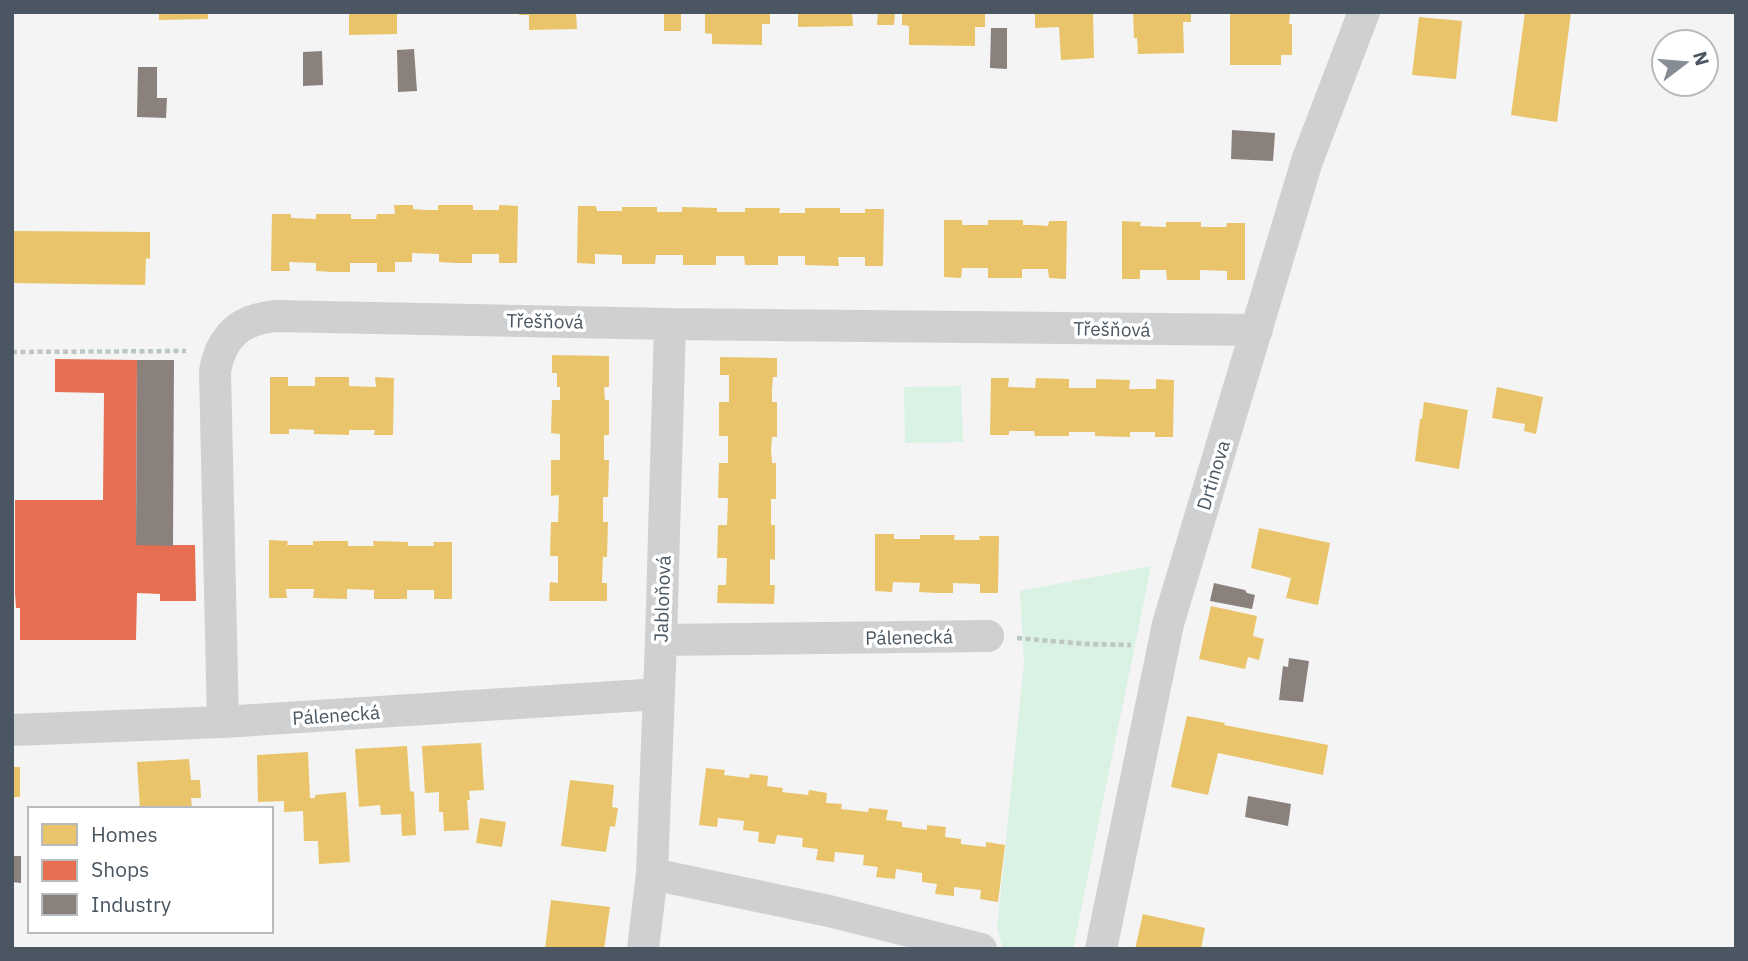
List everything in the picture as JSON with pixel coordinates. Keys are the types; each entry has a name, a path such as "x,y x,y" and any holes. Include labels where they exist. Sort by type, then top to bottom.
{"street":[{"name":"Drtinova","path":"1101,949 1168,624 1307,161 1364,12"},
{"name":"Třešňová","path":"220,351 241,325 259,317 275,316 670,324 1257,330"},
{"name":"Jabloňová","path":"643,949 652,874 670,324"},
{"path":"220,351 215,371 223,722"},
{"name":"Pálenecká","path":"661,640 988,636"},
{"name":"Pálenecká","path":"12,730 223,722 659,694"},
{"path":"652,874 829,911 981,949"}],"path":[{"path":"12,352 220,351"},
{"path":"988,636 1086,644 1135,645 1165,641"}],"green space":[{"path":"961,386 963,442 905,443 904,387"},
{"path":"1151,566 1073,949 1003,949 997,928 1024,663 1020,591"}],"building: Homes":[{"path":"159,12 208,12 208,19 159,20"},
{"path":"349,12 397,12 397,34 349,35"},
{"path":"519,12 576,12 577,29 529,30 529,15 519,15"},
{"path":"664,12 681,12 681,31 664,31"},
{"path":"705,12 770,12 770,24 762,24 762,45 712,44 712,34 705,33"},
{"path":"798,12 852,12 853,26 798,27"},
{"path":"878,12 895,12 894,25 877,25"},
{"path":"902,12 985,12 985,27 975,27 975,46 909,45 909,26 902,25"},
{"path":"1035,12 1093,12 1094,58 1061,60 1059,27 1035,28"},
{"path":"1191,12 1191,22 1183,22 1184,53 1138,54 1137,38 1134,38 1133,13"},
{"path":"1230,12 1290,14 1292,55 1281,55 1281,65 1230,65"},
{"path":"1525,12 1571,12 1557,122 1511,115"},
{"path":"1419,17 1462,21 1456,79 1412,75"},
{"path":"394,205 413,205 413,209 426,210 438,210 438,205 473,205 473,210 499,210 499,205 518,206 517,263 499,263 499,254 472,254 472,263 455,263 439,262 439,254 412,253 412,262 395,262 395,272 377,272 377,263 350,263 350,272 333,272 316,271 316,263 289,262 290,271 271,271 272,214 291,214 291,218 316,219 316,214 351,214 351,219 376,219 377,214 395,214"},
{"path":"578,206 596,206 597,211 622,211 622,207 657,207 657,212 682,212 682,207 717,208 717,212 745,212 745,208 780,208 779,213 805,213 805,208 840,208 840,213 865,213 865,209 884,209 883,266 865,266 865,257 838,257 839,266 805,265 805,256 778,256 778,265 745,265 744,256 716,256 716,265 683,265 683,255 656,255 655,264 622,264 622,255 595,254 595,264 577,263"},
{"path":"944,220 962,220 962,225 988,225 988,220 1023,220 1023,225 1048,226 1049,221 1067,221 1066,279 1049,278 1048,269 1022,269 1022,278 988,278 988,268 962,268 961,278 944,277"},
{"path":"1122,221 1141,222 1140,226 1166,227 1166,222 1201,222 1201,227 1226,227 1227,223 1245,223 1245,280 1227,280 1227,271 1200,270 1200,280 1167,280 1166,270 1140,270 1140,279 1122,279"},
{"path":"12,231 150,232 150,259 146,258 145,285 12,283"},
{"path":"552,355 609,356 609,387 604,387 605,400 609,400 609,435 604,435 604,460 609,460 608,497 603,497 603,522 608,522 607,557 603,557 602,583 607,583 607,601 549,601 550,582 558,583 558,556 550,556 551,522 558,522 559,495 551,496 551,460 560,460 560,434 551,433 552,400 560,400 557,373 552,373"},
{"path":"720,357 777,358 777,377 773,377 772,402 777,402 777,437 772,437 771,450 772,463 776,463 776,499 771,499 771,525 775,525 775,560 770,559 770,585 775,585 774,604 717,603 718,585 726,585 727,558 717,558 718,525 727,525 728,498 718,498 719,463 728,463 728,436 719,436 719,402 729,402 729,375 720,375"},
{"path":"270,377 288,377 288,386 315,386 315,377 349,377 349,386 376,387 375,377 394,378 393,435 374,435 375,430 349,430 349,435 314,434 314,430 289,429 289,434 270,434"},
{"path":"991,378 1009,378 1008,387 1035,388 1036,378 1069,379 1069,388 1096,388 1096,379 1130,380 1129,389 1156,389 1156,379 1174,380 1173,437 1155,437 1155,432 1130,432 1130,437 1095,436 1095,432 1069,432 1069,436 1035,436 1034,431 1009,431 1009,435 990,435"},
{"path":"1497,387 1543,397 1536,434 1524,431 1525,424 1492,418"},
{"path":"1424,402 1468,410 1459,469 1415,461"},
{"path":"1259,528 1330,543 1318,605 1286,598 1291,578 1251,568"},
{"path":"875,534 894,534 894,539 920,539 920,535 955,535 954,540 980,540 979,536 999,536 998,593 980,593 980,584 953,583 953,593 919,592 920,583 893,582 892,592 875,591"},
{"path":"269,540 288,541 287,545 313,545 313,541 348,541 348,546 374,546 373,541 408,542 408,546 434,546 433,542 452,542 452,599 434,599 434,590 407,590 407,599 374,599 374,590 347,589 347,599 313,598 314,589 286,589 287,598 269,598"},
{"path":"1211,606 1257,616 1253,636 1264,639 1259,660 1248,657 1245,669 1199,659"},
{"path":"1187,716 1328,745 1323,775 1218,753 1208,795 1171,787"},
{"path":"481,743 484,790 469,791 469,830 444,831 443,812 439,812 439,792 425,793 422,746"},
{"path":"407,746 410,791 414,792 416,835 402,836 401,814 381,815 380,805 359,807 355,749"},
{"path":"308,752 310,798 315,798 315,795 346,792 350,862 319,864 318,841 304,841 303,811 284,812 284,801 258,802 257,755"},
{"path":"189,759 191,780 200,780 201,798 191,798 192,807 140,807 137,762"},
{"path":"12,767 20,767 20,797 12,797"},
{"path":"706,768 725,770 724,775 749,778 750,774 768,776 767,786 783,788 782,792 808,795 809,790 827,793 826,803 842,804 841,809 868,812 869,808 888,810 886,820 902,822 902,827 927,830 927,825 946,827 945,837 961,839 961,844 986,847 986,842 1005,845 998,902 980,899 981,890 954,887 954,896 935,894 937,884 922,882 922,873 896,869 895,879 876,877 878,867 863,865 864,855 835,852 834,862 816,860 818,849 802,847 803,838 777,835 775,844 758,842 759,832 743,830 744,821 718,818 717,827 699,825"},
{"path":"570,780 614,785 612,807 618,808 615,827 610,826 606,852 561,846"},
{"path":"480,818 506,822 502,847 476,843"},
{"path":"551,900 610,907 604,949 545,949"},
{"path":"1143,914 1205,928 1201,949 1135,949"}],"building: Shops":[{"path":"55,359 137,360 136,545 195,545 196,601 160,601 160,594 137,593 136,640 20,640 20,608 16,608 15,593 15,500 103,500 104,393 55,392"}],"building: Industry":[{"path":"991,28 1007,28 1007,69 990,68"},
{"path":"414,49 417,91 398,92 397,50"},
{"path":"322,51 323,85 303,86 303,52"},
{"path":"138,67 157,67 157,98 167,98 166,118 137,117"},
{"path":"1232,130 1275,133 1273,161 1231,159"},
{"path":"137,360 174,360 173,546 136,545"},
{"path":"1214,583 1255,595 1252,609 1210,601"},
{"path":"1289,658 1309,661 1303,702 1279,700 1283,666 1288,667"},
{"path":"1248,796 1291,804 1288,826 1245,817"},
{"path":"12,856 21,856 21,883 12,882"}]}
